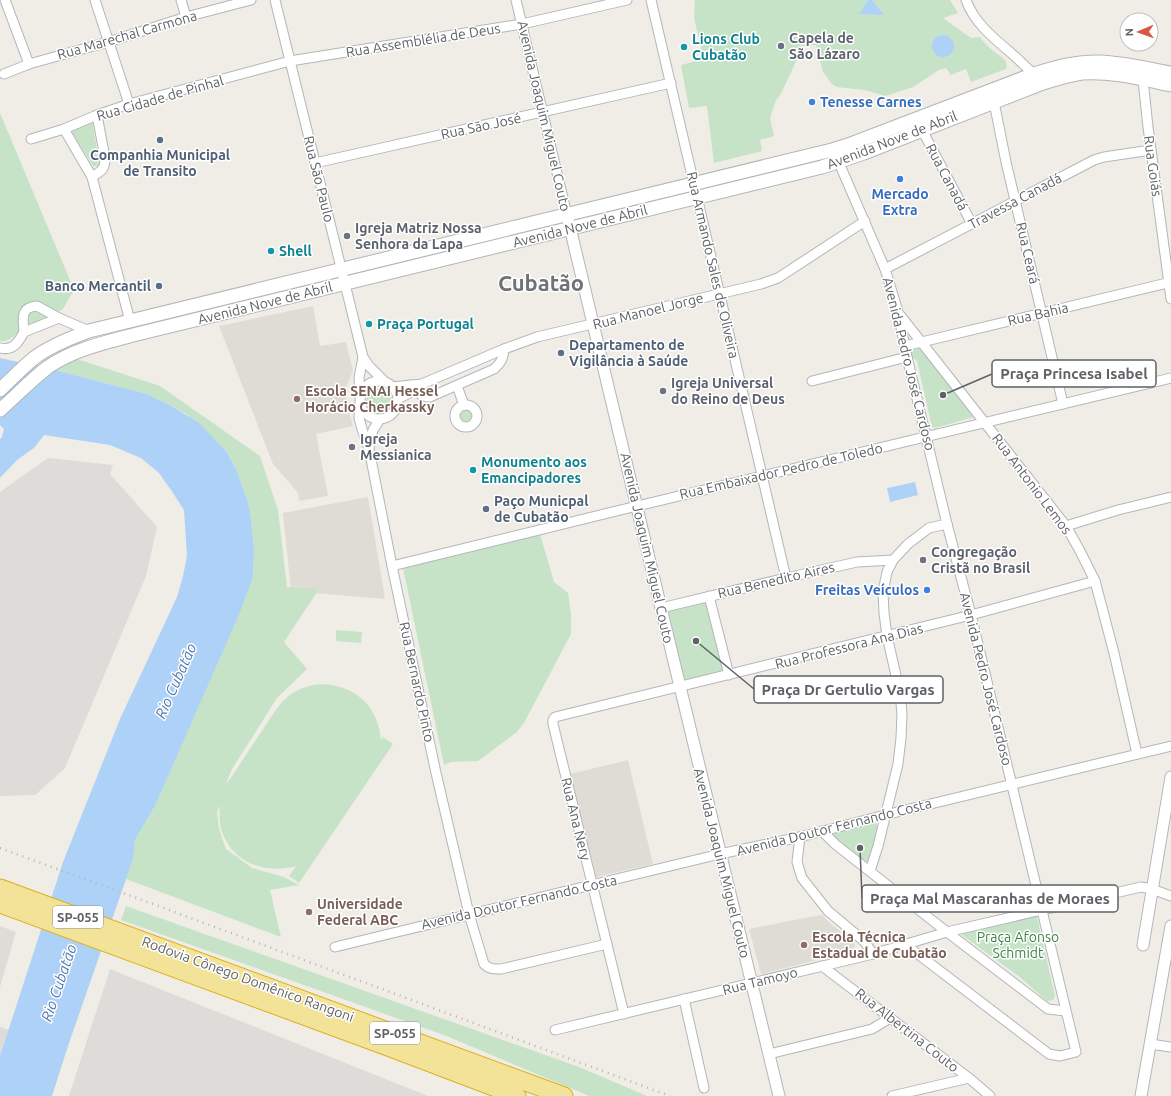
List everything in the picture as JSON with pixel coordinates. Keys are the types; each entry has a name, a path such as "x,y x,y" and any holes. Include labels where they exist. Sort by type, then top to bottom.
{"highway":[{"path":"0,876 46,897 121,940"},
{"name":"Rodovia Cônego Domênico Rangoni","path":"0,888 121,940 223,978 564,1096"},
{"name":"Rodovia Cônego Domênico Rangoni","path":"0,904 121,940"},
{"path":"0,911 121,940"},
{"name":"Rodovia Cônego Domênico Rangoni","path":"223,978 388,1047 518,1096"}],"main road":[{"name":"Avenida Nove de Abril","path":"0,390 28,363 40,354 73,337 89,331 848,146 1038,78 1068,65 1100,62 1171,73"},
{"name":"Avenida Nove de Abril","path":"0,410 39,374 57,361 73,353 91,347 120,338 839,162 994,102 1038,78 1082,73 1099,73 1114,74 1171,85"},
{"path":"120,338 129,330 130,321"}],"street":[{"path":"5,0 29,64"},
{"path":"95,0 129,104"},
{"path":"181,0 186,17"},
{"name":"Rua Marechal Carmona","path":"4,74 29,64 108,42 186,17 251,0"},
{"name":"Rua São Paulo","path":"275,0 362,357 368,366 388,385"},
{"name":"Avenida Joaquim Miguel Couto","path":"516,0 660,608 779,1096"},
{"name":"Rua Assemblélia de Deus","path":"290,61 522,24 627,0"},
{"name":"Rua Armando Sales de Oliveira","path":"652,0 786,578"},
{"path":"966,0 969,9 978,23 1038,78"},
{"name":"Rua Cidade de Pinhal","path":"32,139 64,129 97,115 129,104 290,61"},
{"name":"Rua Goiás","path":"1143,80 1171,299"},
{"name":"Rua São José","path":"315,163 671,83"},
{"name":"Rua Ceará","path":"994,102 1015,201 1063,404"},
{"path":"92,177 103,170 105,164 97,115"},
{"path":"64,129 92,177 130,321"},
{"name":"Rua Canadá","path":"922,130 972,224"},
{"name":"Avenida Pedro José Cardoso","path":"832,150 839,162 885,269 897,308 907,357 947,524 971,615 1076,1052 1060,1056 1049,1054 906,944"},
{"name":"Travessa Canadá","path":"885,269 1094,160 1104,157 1151,150"},
{"name":"Rua Manoel Jorge","path":"398,399 416,386 504,349 537,337 762,284 778,278 865,221"},
{"name":"Rua Bahia","path":"905,346 1170,282"},
{"path":"0,348 11,348 18,344 24,332 24,312 28,308 37,306 63,320 89,331"},
{"name":"Rua Antonio Lemos","path":"897,308 904,320 921,342 1066,526 1080,552 1094,581 1114,653 1137,754"},
{"path":"24,332 63,320"},
{"path":"63,320 70,326 73,337"},
{"path":"416,386 422,396 430,397 457,386 494,369 501,363 504,349"},
{"name":"Rua São Paulo","path":"360,400 359,378 362,357"},
{"path":"812,381 907,357"},
{"name":"Rua Embaixador Pedro de Toledo","path":"392,566 1171,378"},
{"path":"376,382 388,385 395,391 398,399 393,413 388,417 380,419 374,419 365,413 360,400 362,392 367,385 376,382"},
{"name":"Rua Manoel Jorge","path":"388,385 416,386"},
{"path":"457,386 464,405"},
{"name":"Rua Bernardo Pinto","path":"360,400 360,418 362,429 368,449 436,774 469,914 484,964 493,970 501,969 608,944"},
{"name":"Rua Bernardo Pinto","path":"368,449 373,430 380,419"},
{"path":"1066,526 1118,510 1171,497"},
{"path":"870,871 878,846 898,764 901,738 902,714 884,613 883,592 887,572 893,560 908,544 929,528 947,524"},
{"name":"Rua Benedito Aires","path":"660,608 857,562 893,560"},
{"name":"Rua Professora Ana Dias","path":"555,717 971,615 1094,581"},
{"path":"710,596 729,675"},
{"name":"Rua Ana Nery","path":"555,717 552,724 608,944 624,1014"},
{"name":"Avenida Doutor Fernando Costa","path":"334,947 720,854 800,837 1171,746"},
{"path":"1143,945 1171,777"},
{"path":"822,831 835,844 1048,1009 1065,1011"},
{"path":"800,837 797,862 802,878 828,911 864,941 873,954"},
{"name":"Rua Tamoyo","path":"555,1030 873,954 947,932 1141,887 1152,889"},
{"path":"1152,889 1171,896"},
{"path":"1141,1096 1171,926"},
{"name":"Rua Albertina Couto","path":"822,966 969,1078 990,1096"},
{"path":"684,999 704,1088"},
{"path":"768,1054 872,1029 890,1018"},
{"path":"1150,1044 1171,1047"},
{"path":"892,1096 969,1078"}],"shaded area":[{"name":"Escola SENAI Hessel Horácio Cherkassky","path":"313,306 320,346 346,342 353,371 345,389 348,409 353,426 316,434 328,496 299,501 298,493 273,464 219,326"},
{"path":"48,458 113,465 110,474 157,527 146,576 65,768 35,795 0,796 0,492"},
{"path":"368,497 385,599 291,591 283,513"},
{"path":"628,760 653,864 596,877 570,774"},
{"name":"Escola Técnica Estadual de Cubatão","path":"820,915 854,942 855,948 849,952 761,974 749,929"},
{"path":"0,926 16,932 0,987"},
{"path":"110,969 428,1096 69,1096"},
{"path":"0,1027 9,1030 0,1056"}],"green space":[{"path":"695,0 950,0 958,13 943,18 971,38 980,37 988,46 1005,60 1007,66 1006,69 971,82 966,69 951,75 946,68 939,70 913,87 885,96 865,90 837,87 832,84 823,72 816,45 803,46 781,94 776,100 770,118 774,136 760,140 762,151 714,163 707,106 689,108 681,65 704,59 694,18"},
{"path":"0,113 72,285 73,291 63,309 6,341 0,341"},
{"path":"92,120 99,162 98,166 93,166 70,129"},
{"path":"916,347 922,350 924,349 975,413 974,417 935,428 932,427 917,361 911,354 912,349"},
{"path":"77,359 160,386 260,456 278,510 287,587 319,589 284,642 307,669 277,698 232,769 226,784 283,701 298,690 306,687 324,684 333,685 342,687 357,695 368,705 376,718 381,740 383,737 393,744 299,883 289,876 296,866 272,869 261,867 241,858 232,850 221,829 219,805 217,813 219,829 226,849 252,868 284,877 299,885 270,890 281,937 126,879 133,859 135,840 155,806 253,577 254,550 251,518 248,502 236,469 226,451 186,414 147,394 51,369"},
{"path":"379,388 388,392 392,401 388,410 379,414 370,410 366,401 370,392"},
{"path":"464,410 468,410 472,416 468,422 464,422 460,418 460,414"},
{"path":"540,534 554,582 568,593 571,614 571,634 525,721 517,732 478,761 451,762 444,765 403,568"},
{"path":"708,601 725,671 684,680 666,611"},
{"path":"336,630 362,632 361,643 336,641"},
{"path":"875,823 878,827 870,858 867,861 864,861 833,836 835,832"},
{"path":"126,906 579,1067 647,1096 589,1096 444,1035 121,920"},
{"name":"Praça Afonso Schmidt","path":"1035,916 1037,917 1055,996 1053,1000 1047,1001 1021,978 962,935 988,925"}],"water":[{"path":"868,0 872,0 884,15 859,14"},
{"path":"943,35 951,38 954,46 951,54 943,57 935,54 932,46 935,38"},
{"name":"Rio Cubatão","path":"0,358 51,369 147,394 168,404 198,422 226,451 236,469 248,502 254,550 253,577 240,612 155,806 135,840 133,859 52,1096 0,1096 0,1056 63,862 120,719 177,597 187,556 184,510 159,473 141,458 110,445 44,435 34,448 17,460 0,478 0,439 4,429 0,425"},
{"path":"915,482 918,495 890,502 887,488"}],"railway":[{"path":"0,848 670,1096"}],"place":[{"name":"Capela de São Lázaro","path":"781,46"},
{"name":"Lions Club Cubatão","path":"684,47"},
{"name":"Tenesse Carnes","path":"812,102"},
{"name":"Companhia Municipal de Transito","path":"160,140"},
{"name":"Mercado Extra","path":"900,179"},
{"name":"Igreja Matriz Nossa Senhora da Lapa","path":"347,236"},
{"name":"Shell","path":"271,251"},
{"name":"Banco Mercantil","path":"159,286"},
{"name":"Praça Portugal","path":"369,324"},
{"name":"Departamento de Vigilância à Saúde","path":"561,353"},
{"name":"Igreja Universal do Reino de Deus","path":"663,391"},
{"name":"Praça Princesa Isabel","path":"943,395"},
{"name":"Escola SENAI Hessel Horácio Cherkassky","path":"297,399"},
{"name":"Igreja Messianica","path":"352,447"},
{"name":"Monumento aos Emancipadores","path":"473,470"},
{"name":"Paço Municpal de Cubatão","path":"486,509"},
{"name":"Congregação Cristã no Brasil","path":"923,560"},
{"name":"Freitas Veículos","path":"927,590"},
{"name":"Praça Dr Gertulio Vargas","path":"696,641"},
{"name":"Praça Mal Mascaranhas de Moraes","path":"860,848"},
{"name":"Universidade Federal ABC","path":"309,912"},
{"name":"Escola Técnica Estadual de Cubatão","path":"804,945"}],"district":[{"name":"Cubatão","path":"541,283"}]}
